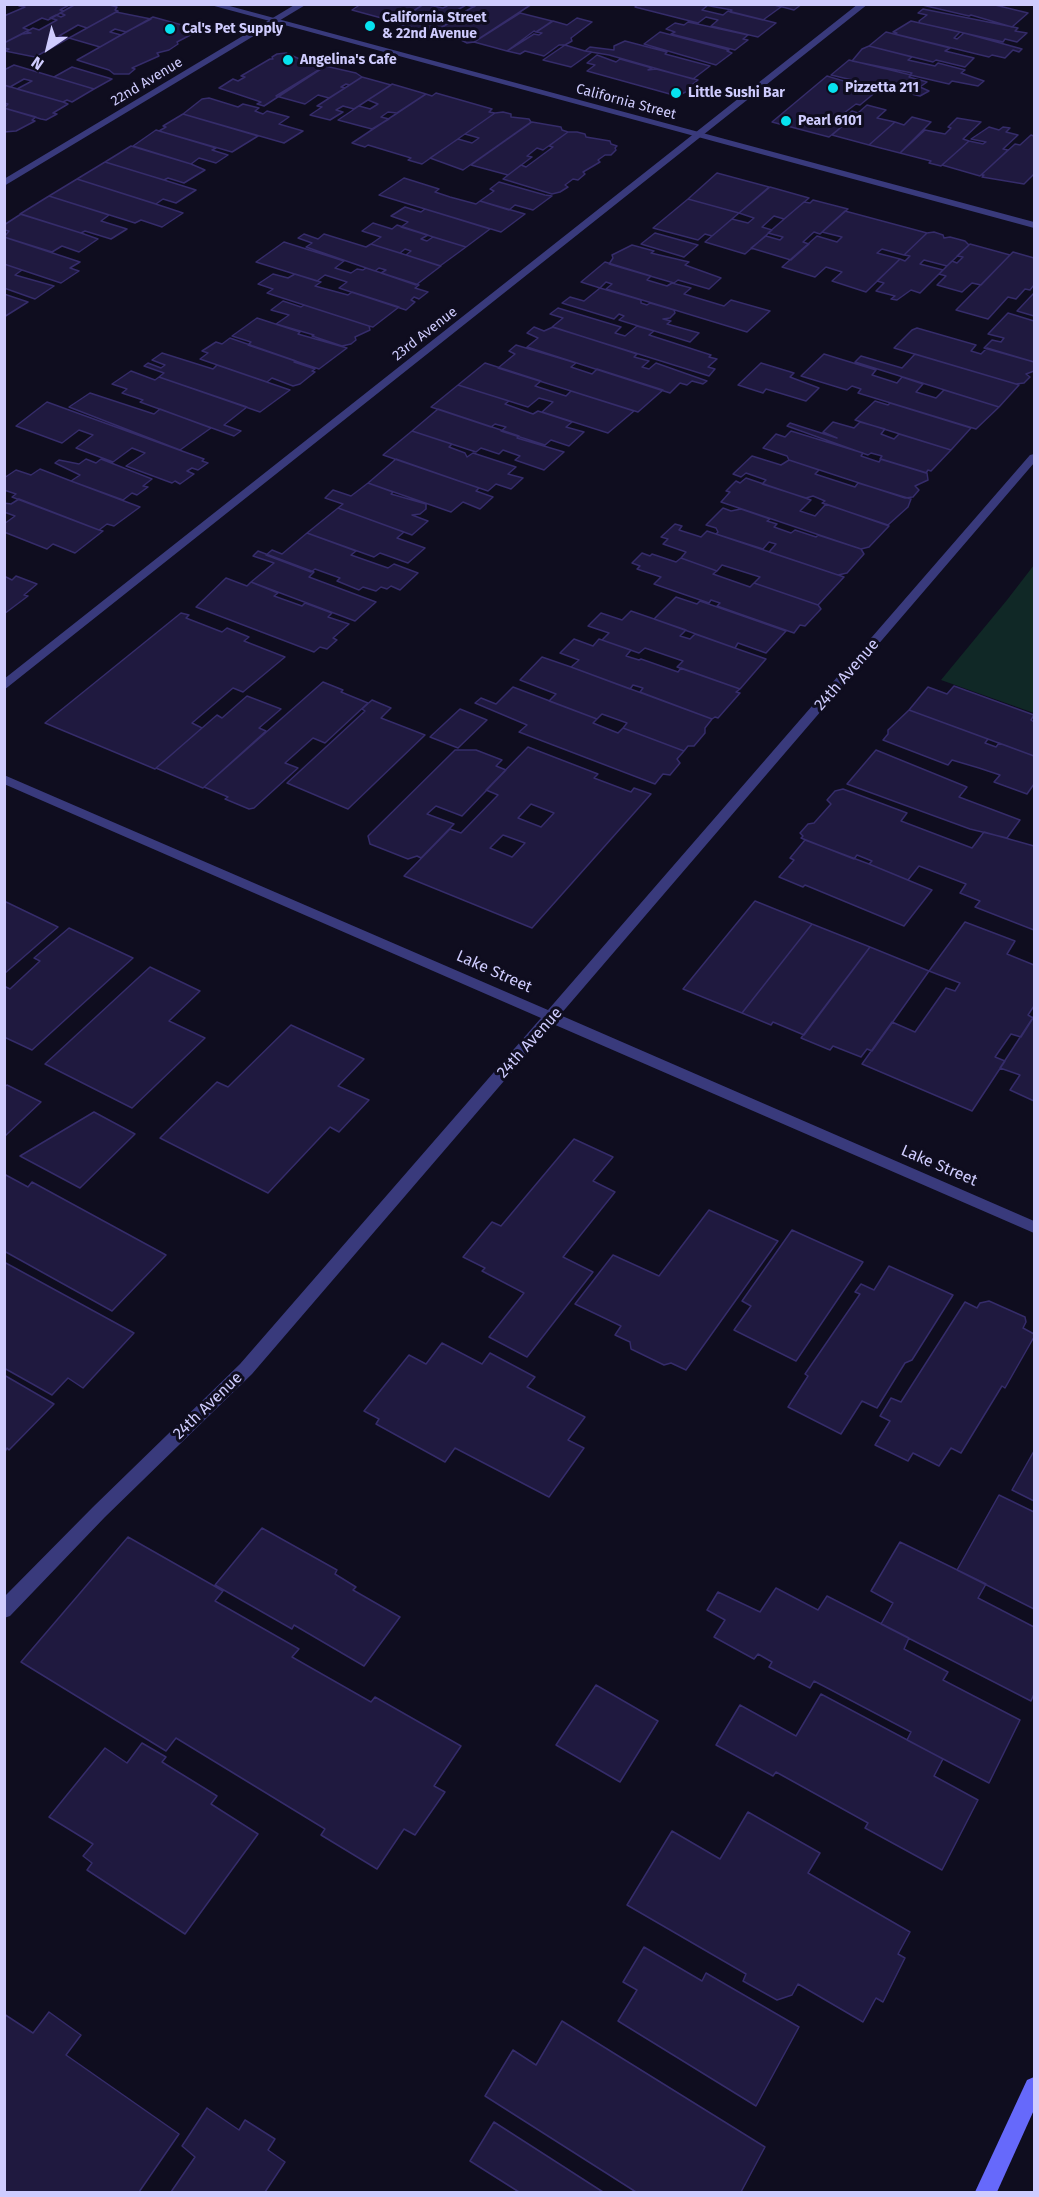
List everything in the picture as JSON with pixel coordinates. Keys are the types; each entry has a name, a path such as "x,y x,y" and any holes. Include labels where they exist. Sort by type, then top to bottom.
{"main road":[{"path":"986,2193 1035,2087"}],"street":[{"name":"California Street","path":"211,4 1035,225"},
{"name":"22nd Avenue","path":"4,183 303,4"},
{"name":"23rd Avenue","path":"4,686 864,4"},
{"name":"24th Avenue","path":"4,1610 99,1512 246,1369 553,1017 1035,457"},
{"name":"Lake Street","path":"4,779 1035,1227"}],"green space":[{"path":"1034,565 1034,713 941,680"}],"building":[{"path":"21,4 76,4 60,10 64,11 48,20 42,18 23,28 29,30 4,43 4,16 25,7 19,6"},
{"path":"76,4 109,5 117,7 115,10 118,11 87,28 78,25 59,36 69,38 35,57 5,51 9,49 4,48 4,43 22,34 31,33 26,32 33,28 39,30 57,20 50,18 65,15 60,13"},
{"path":"361,4 424,4 396,22 352,10"},
{"path":"424,4 443,8 447,6 443,4 478,4 474,7 466,5 449,15 457,18 432,33 395,23"},
{"path":"478,4 532,4 474,42 467,43 453,36 437,35 438,32 435,32 461,15 476,19 481,15 466,11"},
{"path":"638,4 699,4 707,6 702,10 723,15 728,11 776,23 758,37 711,26 718,20 706,17 698,23 635,7"},
{"path":"699,4 771,4 781,7 763,20 730,12 732,10"},
{"path":"771,4 802,4 794,10"},
{"path":"918,4 991,4 1028,13 1012,27 971,15"},
{"path":"923,9 1018,28 1015,31 1027,33 1017,42 1005,39 1003,42 920,23 919,21 927,15 918,13"},
{"path":"116,12 151,19 126,32 115,29 110,32 121,35 100,47 69,38"},
{"path":"520,13 552,21 507,51 474,42"},
{"path":"153,17 200,30 177,42 178,44 169,50 157,53 159,56 132,68 135,69 129,74 114,74 109,70 77,60"},
{"path":"577,18 592,22 571,38 572,41 559,45 544,56 525,51 520,54 507,51 534,34 539,35 542,33 536,32 553,21 567,25"},
{"path":"911,21 960,32 954,38 957,39 964,33 1022,49 1019,52 1013,50 1005,58 992,55 989,57 893,32"},
{"path":"688,22 748,35 743,39 748,40 735,50 671,34 675,32 666,29 675,23 684,25"},
{"path":"660,32 729,50 727,51 732,53 716,65 644,44"},
{"path":"886,32 950,48 945,51 974,58 965,67 936,60 933,62 869,46"},
{"path":"625,41 710,66 693,79 609,55 585,51 590,47 614,50 614,46"},
{"path":"565,45 592,52 571,67 543,60"},
{"path":"869,46 912,57 908,60 935,66 938,63 965,70 961,73 984,81 978,86 952,81 949,84 910,75 912,73 852,61 862,49"},
{"path":"286,53 304,61 307,59 323,63 320,65 324,67 264,106 257,104 261,102 219,88 233,79 238,81 245,77 241,76 273,59 272,57 277,54"},
{"path":"597,55 616,62 620,59 652,68 648,70 656,69 698,80 688,88 690,90 677,96 587,71 595,65 587,63"},
{"path":"849,60 911,75 909,77 927,82 920,87 929,91 920,96 831,75"},
{"path":"14,65 94,89 72,102 67,100 63,102 17,89 32,81 24,79 10,87 4,85 4,70"},
{"path":"325,66 356,73 362,77 350,85 346,84 341,87 345,88 329,98 318,95 305,104 276,96"},
{"path":"72,67 112,79 94,89 54,77"},
{"path":"827,76 877,91 860,105 856,104 840,116 851,119 829,137 772,122"},
{"path":"362,77 391,85 354,109 343,106 336,110 343,112 330,120 310,115 322,107 317,106"},
{"path":"392,84 426,94 397,113 388,112 381,117 389,119 372,129 338,120 359,106 370,109 378,104 368,100"},
{"path":"4,85 68,104 53,113 57,114 46,120 41,119 4,108 8,104 4,103"},
{"path":"436,93 492,109 489,112 495,113 422,164 408,160 411,158 368,145 365,147 352,143 426,94 432,96"},
{"path":"209,98 238,107 243,104 259,108 255,111 263,114 267,111 289,117 279,124 303,131 284,143 183,114 202,99"},
{"path":"867,105 886,110 877,118 895,122 869,145 832,135 851,119 845,117 852,111 858,113"},
{"path":"4,108 36,117 32,120 35,121 16,131 4,132"},
{"path":"495,113 511,114 511,117 529,119 531,122 463,170 430,158 458,139 472,143 479,138 465,134"},
{"path":"183,114 258,136 232,152 159,131"},
{"path":"912,117 931,122 900,153 869,145 895,122 904,125"},
{"path":"957,118 981,122 963,139 969,141 941,166 900,153 925,130 945,134"},
{"path":"532,122 561,127 562,130 568,132 543,150 537,148 527,156 532,157 508,175 471,165"},
{"path":"989,127 999,130 1003,127 1010,128 1006,132 1018,135 1003,149 1008,150 980,176 942,165 969,141 983,144 986,142 971,139"},
{"path":"156,130 216,148 212,150 228,155 216,163 199,158 191,164 133,146"},
{"path":"568,132 577,132 585,134 586,137 610,141 611,144 617,146 616,150 611,155 605,155 598,160 600,162 583,172 585,174 578,180 573,179 565,185 568,187 560,192 552,194 503,179 521,165 526,167 553,147 549,146"},
{"path":"1031,135 1034,136 1034,174 1024,184 982,177 984,175 981,175 1015,144 1020,145"},
{"path":"131,146 205,170 184,183 168,178 164,180 105,162"},
{"path":"105,162 196,190 176,203 163,199 156,204 77,179"},
{"path":"717,173 769,187 739,213 688,199"},
{"path":"404,178 439,189 435,192 450,197 476,204 480,201 525,214 501,232 379,195"},
{"path":"77,179 183,213 162,227 141,220 135,223 49,196"},
{"path":"499,182 552,196 533,210 515,205 509,210 480,201 494,191 490,189"},
{"path":"770,187 809,198 784,219 774,216 762,227 772,230 745,254 705,242 732,219 748,223 754,218 739,213"},
{"path":"49,196 109,215 101,221 127,229 111,239 85,231 81,233 20,214"},
{"path":"688,199 739,213 712,236 705,234 698,240 653,228"},
{"path":"813,200 848,209 820,234 814,232 803,242 809,244 791,260 751,248 766,236 780,240 783,237 768,233 804,202 810,203"},
{"path":"405,207 421,212 425,209 490,229 466,247 401,227 408,222 391,216"},
{"path":"845,211 927,233 904,255 882,249 877,253 900,259 866,292 832,281 842,272 826,267 815,277 782,267 817,236 837,242 842,237 822,232"},
{"path":"21,214 98,239 79,252 62,246 52,252 4,237 9,231 4,230 4,225"},
{"path":"373,223 392,229 397,225 428,235 421,239 427,241 433,237 466,247 440,266 406,255 411,251 405,249 400,253 371,244 381,237 362,231"},
{"path":"934,232 943,235 944,238 950,237 965,241 969,245 947,266 924,260 920,264 943,270 920,293 911,290 897,300 891,299 895,296 876,291 884,283 877,281 900,259 905,261 910,256 904,255 927,233"},
{"path":"655,233 698,245 684,257 641,244"},
{"path":"304,234 318,239 324,234 366,247 371,244 441,266 416,285 381,273 386,270 379,268 375,271 306,247 312,243 298,238"},
{"path":"4,237 80,262 70,268 79,271 61,283 4,264"},
{"path":"284,242 344,261 335,268 351,273 357,269 366,268 419,285 415,288 428,292 419,299 414,297 411,300 415,302 406,310 339,288 347,282 325,275 317,281 256,262"},
{"path":"970,244 1010,255 981,285 972,283 962,292 937,285 946,276 939,274 952,261 957,263 963,257 957,256"},
{"path":"632,245 654,251 651,253 689,262 685,265 721,278 709,289 678,280 674,283 609,264 613,258 612,255"},
{"path":"1013,252 1034,258 1034,285 1030,290 1025,289 1016,299 1008,297 988,319 956,310"},
{"path":"605,262 651,276 647,280 667,286 672,283 691,288 684,294 724,306 731,300 770,311 747,332 606,289 612,284 606,282 600,288 581,282"},
{"path":"4,264 22,270 15,275 54,286 35,299 4,288"},
{"path":"273,274 288,278 295,274 321,282 315,286 348,295 352,292 399,307 373,327 369,326 267,293 273,289 258,284"},
{"path":"600,288 641,300 641,303 647,305 650,303 674,310 675,313 670,318 663,319 671,321 667,324 699,333 690,342 619,320 624,316 619,314 614,319 562,303 570,297 584,301"},
{"path":"1034,293 1034,316 1017,311"},
{"path":"4,294 28,302 4,317"},
{"path":"283,301 301,307 304,305 369,326 370,330 355,337 356,340 351,344 342,346 276,324 289,315 271,310"},
{"path":"558,308 621,327 615,333 625,336 637,326 654,331 649,335 711,355 709,357 717,359 708,367 715,369 709,376 552,327 563,318 550,314"},
{"path":"1008,313 1034,321 1034,362 984,348 992,340 1001,342 1004,338 988,334"},
{"path":"257,318 300,332 298,334 347,348 319,369 248,345 251,342 232,336"},
{"path":"534,327 544,331 553,327 637,354 634,357 649,361 642,367 649,369 656,363 707,381 703,384 692,381 687,385 680,383 670,393 527,347 538,338 527,333"},
{"path":"917,328 976,345 971,351 981,354 987,348 1034,362 1034,371 1026,374 1030,377 1024,383 1016,384 894,348"},
{"path":"230,338 296,361 294,362 315,369 312,371 315,372 300,384 293,386 272,378 267,382 200,359 208,353 202,351 216,342 222,344"},
{"path":"516,345 576,363 571,367 592,374 597,369 663,390 638,412 498,368 515,354 509,351"},
{"path":"162,353 213,369 217,365 290,390 260,412 159,377 164,373 144,366 148,363 161,368 165,365 152,360"},
{"path":"824,354 876,370 872,375 897,383 902,377 923,384 916,392 936,398 944,390 999,407 976,429 858,393 861,389 852,386 847,390 801,376"},
{"path":"915,354 1019,385 999,407 855,362 861,356 902,368"},
{"path":"485,363 541,381 535,386 566,396 571,391 634,411 608,433 542,412 553,402 539,398 528,407 458,385"},
{"path":"761,363 794,373 790,377 819,388 806,401 766,389 763,393 738,385"},
{"path":"131,371 155,380 159,377 247,407 224,425 241,431 234,436 140,402 143,400 122,393 127,389 112,384"},
{"path":"458,385 509,401 505,404 533,414 538,411 572,422 566,427 584,432 569,446 551,440 545,445 501,431 506,427 495,424 491,427 431,407"},
{"path":"90,393 154,414 160,409 211,428 180,450 69,407"},
{"path":"875,401 888,405 890,403 971,428 951,450 855,420"},
{"path":"47,402 204,459 202,461 208,463 198,470 192,468 187,471 194,474 180,484 175,481 172,483 126,466 145,453 132,448 113,462 76,448 93,435 79,430 62,443 16,426"},
{"path":"438,409 519,436 517,438 564,452 544,470 515,460 520,456 503,450 499,454 481,448 476,452 412,431"},
{"path":"833,422 854,428 860,422 885,429 881,434 894,439 899,434 951,450 931,471 928,470 926,473 880,459 882,456 871,453 868,455 787,426 790,423 837,438 823,432"},
{"path":"412,431 452,444 449,447 465,453 467,457 473,453 516,467 508,474 523,478 511,489 496,484 488,491 383,455"},
{"path":"791,431 863,453 861,456 879,462 881,459 927,473 928,480 915,486 919,490 913,497 905,498 789,460 787,456 763,448 776,434 785,437"},
{"path":"752,456 781,465 789,460 819,470 815,474 855,487 858,483 911,499 908,507 888,525 822,503 825,501 813,496 806,498 762,484 766,480 746,473 741,477 733,474"},
{"path":"86,459 96,463 101,459 152,479 143,486 148,487 137,495 132,493 123,500 71,481 80,475 55,463 59,460 79,464"},
{"path":"396,459 479,488 476,491 493,497 480,509 463,502 451,512 368,483"},
{"path":"40,469 140,507 114,526 107,524 99,530 12,497 16,494 4,490 4,478 16,470 31,475"},
{"path":"746,478 811,500 800,511 815,516 826,504 889,526 869,547 861,549 721,502 730,492 726,491 736,481 740,483"},
{"path":"368,483 393,492 391,494 426,504 426,509 420,514 412,515 428,521 412,535 338,508 343,504 325,498 333,490 351,496"},
{"path":"19,499 103,531 75,553 53,544 47,549 4,532 4,524 15,516 4,512 4,503 11,504"},
{"path":"338,508 404,532 397,538 425,548 408,563 380,553 374,557 307,533"},
{"path":"723,508 731,511 741,509 770,519 767,521 777,524 774,527 791,533 795,530 816,537 818,535 861,549 864,554 847,573 838,575 769,552 776,544 769,542 763,549 716,534 718,532 716,528 706,525"},
{"path":"675,524 682,526 679,530 701,537 707,531 844,577 818,605 754,583 760,577 722,565 717,571 681,558 686,552 663,544 668,539 661,537"},
{"path":"307,533 356,551 351,555 388,568 394,564 418,573 400,590 391,586 387,589 381,587 376,591 363,587 359,590 337,581 340,578 315,569 311,572 266,555 272,550 282,554"},
{"path":"258,551 314,572 309,577 376,602 355,621 251,582 274,563 253,556"},
{"path":"642,553 676,562 681,558 717,571 713,574 750,587 754,583 818,605 821,609 805,626 800,625 794,633 717,606 720,603 711,600 709,603 654,584 661,577 637,569 640,566 632,563"},
{"path":"4,576 12,580 16,576 37,584 24,595 28,596 4,614"},
{"path":"226,578 247,586 251,582 278,593 274,596 302,606 305,603 332,613 328,617 349,624 333,638 337,640 327,649 320,647 314,652 196,607"},
{"path":"676,597 697,604 700,601 786,631 766,653 738,643 735,648 654,619"},
{"path":"631,611 686,630 680,636 690,639 695,634 766,659 740,689 677,667 683,661 645,648 639,653 602,640 609,633 588,626 601,613 622,620"},
{"path":"181,613 189,615 186,618 222,632 227,628 249,637 244,641 285,657 243,692 233,688 192,723 202,728 155,769 45,723"},
{"path":"574,639 593,646 599,639 631,650 626,656 678,672 681,668 740,689 736,692 740,693 718,718 712,719 640,692 643,688 633,685 630,689 571,667 579,660 560,653"},
{"path":"542,657 712,719 705,728 705,733 694,746 688,746 684,751 623,728 627,723 602,714 597,719 549,701 556,694 520,680"},
{"path":"323,682 368,703 325,743 313,738 285,763 298,768 254,808 249,809 225,799 228,797 204,787"},
{"path":"954,686 1034,715 1031,720 1034,722 1034,756 909,710 928,687 947,694"},
{"path":"513,687 597,719 593,723 618,733 623,728 684,751 677,759 680,763 670,775 663,774 655,784 519,732 527,725 475,703 481,698 496,704"},
{"path":"247,696 281,709 259,728 266,731 203,788 156,768 217,715 222,718"},
{"path":"372,700 391,708 381,718 425,735 348,809 287,783 365,711 362,709"},
{"path":"460,709 487,720 458,748 430,737"},
{"path":"909,710 988,739 985,743 996,747 999,743 1034,756 1034,784 1027,794 994,782 1000,775 952,760 948,765 883,740 888,730"},
{"path":"528,747 598,774 594,778 631,792 634,788 651,794 532,928 404,876 450,829 461,833 498,795 486,790","holes":["531,804 554,813 541,827 518,818","503,835 525,843 512,857 490,848"]},
{"path":"455,750 476,750 502,760 496,766 506,770 462,816 436,806 427,814 454,824 421,858 417,856 408,859 370,844 368,836"},
{"path":"876,750 967,787 959,797 1020,820 1007,838 970,829 847,784"},
{"path":"843,789 907,813 901,821 972,848 984,832 1034,846 1034,930 975,907 980,901 960,893 966,884 919,866 908,880 869,864 872,861 857,855 854,859 801,838 803,836 800,833 808,824 814,823 831,804 827,800 835,791"},
{"path":"805,840 932,890 904,926 805,885 803,887 779,877 794,860 790,858"},
{"path":"4,901 58,927 4,974"},
{"path":"755,901 812,924 742,1013 683,989"},
{"path":"965,922 1015,941 1007,954 1034,965 1034,1006 1028,1015 1033,1018 1021,1037 1011,1034 995,1057 1005,1061 972,1111 862,1064 892,1022 915,1032 946,988 955,991 960,983 929,971"},
{"path":"812,924 870,947 804,1035 773,1022 771,1025 742,1013"},
{"path":"69,928 133,958 32,1050 4,1037 4,986 10,989 40,961 34,958"},
{"path":"870,947 929,971 872,1051 867,1049 861,1057 833,1046 830,1050 801,1038"},
{"path":"150,967 200,991 169,1021 205,1038 132,1108 45,1064"},
{"path":"1034,1016 1034,1101 1010,1090 1020,1075 1000,1068"},
{"path":"291,1025 364,1059 338,1086 369,1100 339,1132 330,1127 268,1193 160,1138 217,1082 228,1087"},
{"path":"7,1085 41,1102 4,1137 4,1087"},
{"path":"94,1112 135,1134 80,1188 20,1156"},
{"path":"574,1139 613,1157 593,1181 615,1192 563,1257 593,1272 527,1357 489,1337 524,1293 482,1271 485,1268 463,1257 492,1222 501,1226"},
{"path":"4,1174 28,1187 32,1182 166,1255 112,1311 4,1251"},
{"path":"709,1210 778,1241 686,1370 671,1363 664,1365 631,1349 630,1342 615,1335 621,1326 575,1304 613,1255 659,1276"},
{"path":"792,1230 863,1262 796,1361 734,1330 751,1306 742,1301"},
{"path":"4,1262 134,1333 83,1388 68,1378 52,1395 4,1368"},
{"path":"889,1266 953,1295 912,1360 905,1363 877,1408 862,1401 841,1434 788,1407 808,1376 805,1374 860,1294 855,1292 861,1284 874,1290"},
{"path":"989,1301 1025,1317 1026,1322 1023,1328 1034,1334 1034,1337 1005,1388 1002,1386 961,1453 951,1448 939,1466 913,1453 908,1461 875,1445 890,1421 880,1416 891,1398 901,1402 965,1302 977,1308 980,1303"},
{"path":"442,1343 482,1364 490,1353 535,1377 527,1387 585,1417 568,1440 584,1448 549,1497 455,1448 445,1462 376,1424 379,1419 364,1411 409,1355 426,1364"},
{"path":"4,1375 54,1404 9,1450 7,1448 4,1454"},
{"path":"1034,1451 1034,1501 1012,1490"},
{"path":"999,1495 1034,1512 1034,1609 957,1570"},
{"path":"262,1528 337,1570 335,1574 356,1587 353,1590 400,1617 364,1666 294,1625 292,1629 215,1585"},
{"path":"128,1537 223,1591 215,1601 299,1649 292,1657 371,1702 375,1697 461,1746 434,1786 445,1792 415,1835 404,1829 377,1869 321,1835 325,1829 176,1738 166,1751 21,1662"},
{"path":"900,1542 986,1584 978,1598 1034,1627 1034,1694 1031,1701 881,1624 893,1603 871,1591"},
{"path":"776,1588 818,1610 827,1596 909,1638 904,1649 948,1672 943,1680 1020,1720 989,1783 907,1740 911,1732 814,1681 810,1688 769,1667 772,1662 758,1654 754,1659 714,1637 725,1620 707,1610 718,1592 760,1612"},
{"path":"596,1685 658,1721 620,1782 556,1745"},
{"path":"821,1694 943,1759 934,1776 978,1800 942,1870 865,1828 868,1823 776,1772 773,1776 716,1745 740,1705 796,1736"},
{"path":"142,1743 166,1757 162,1762 217,1796 211,1804 258,1834 185,1934 87,1870 92,1863 83,1856 93,1844 49,1817 105,1748 127,1763"},
{"path":"748,1812 820,1853 808,1873 910,1932 898,1954 905,1958 883,2002 876,1998 863,2022 798,1984 792,1995 777,2000 743,1981 746,1974 627,1905 672,1831 720,1859"},
{"path":"644,1947 702,1981 706,1973 799,2027 756,2106 618,2021 637,1990 623,1982"},
{"path":"49,2012 81,2035 66,2055 179,2134 139,2192 4,2192 4,2014 33,2033"},
{"path":"562,2021 765,2147 741,2192 636,2192 485,2096 513,2050 536,2065"},
{"path":"207,2108 239,2130 245,2120 275,2139 268,2150 285,2162 265,2192 171,2192 195,2157 182,2146"},
{"path":"494,2122 603,2192 519,2192 470,2161"}],"place":[{"name":"California Street & 22nd Avenue","path":"370,26"},
{"name":"Cal's Pet Supply","path":"170,29"},
{"name":"Angelina's Cafe","path":"288,60"},
{"name":"Pizzetta 211","path":"833,88"},
{"name":"Little Sushi Bar","path":"676,93"},
{"name":"Pearl 6101","path":"786,121"}]}
